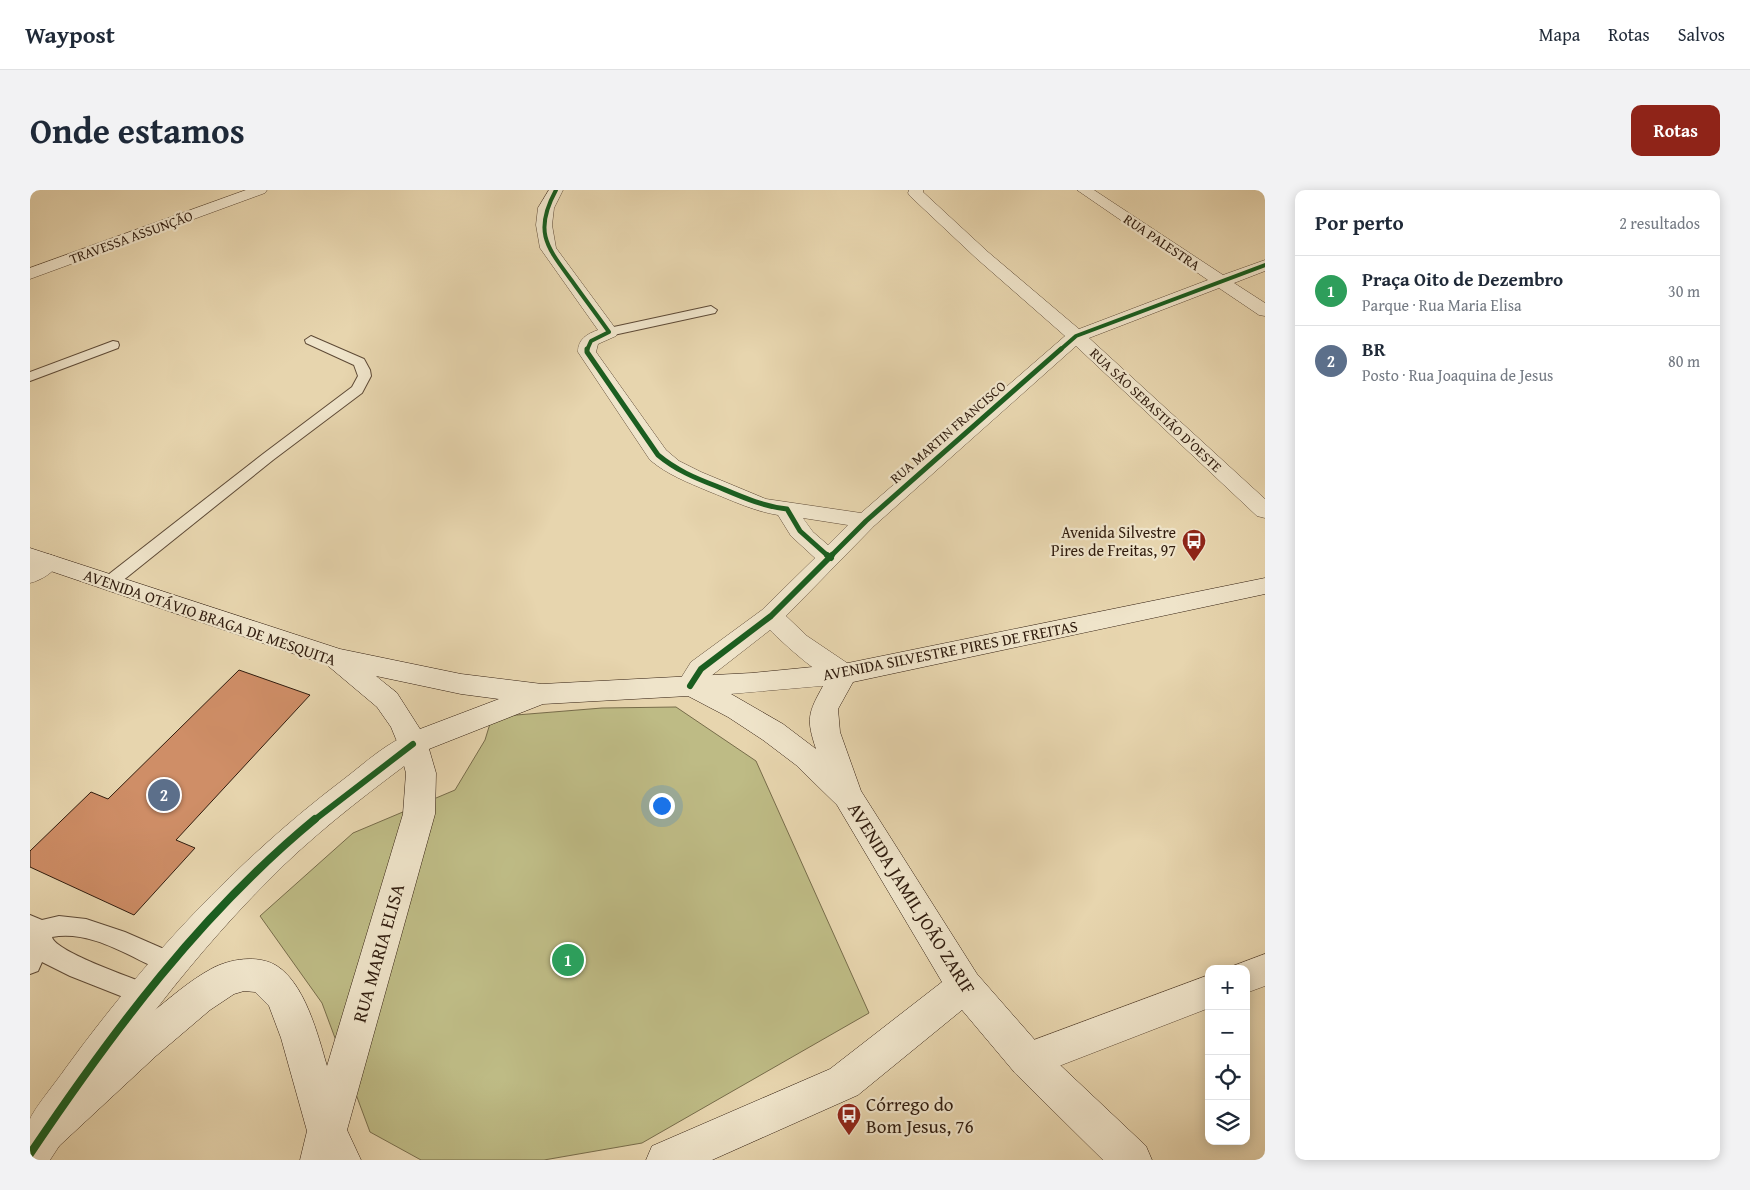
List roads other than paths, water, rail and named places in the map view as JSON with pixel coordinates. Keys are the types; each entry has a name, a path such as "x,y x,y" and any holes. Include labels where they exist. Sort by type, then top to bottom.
{"street":[{"name":"TRAVESSA ASSUNÇÃO","path":"30,274 260,190"},
{"path":"556,190 546,208 544,225 548,248 609,332 590,340 586,346 587,352 658,455 669,465 686,475 719,487 749,502 766,507 866,521"},
{"path":"910,191 936,190"},
{"name":"RUA PALESTRA","path":"1084,190 1265,311"},
{"name":"RUA SÃO SEBASTIÃO D'OESTE","path":"910,191 1076,336 1265,511"},
{"name":"RUA MARTIN FRANCISCO","path":"690,686 701,669 771,616 866,521 1076,336 1265,265"},
{"path":"787,509 792,523 800,534 831,558"},
{"name":"AVENIDA OTÁVIO BRAGA DE MESQUITA","path":"36,564 110,582 338,658 388,700 403,723 413,744"},
{"name":"AVENIDA SILVESTRE PIRES DE FREITAS","path":"338,658 461,684 542,694 752,683 843,674 1265,586"},
{"path":"771,616 798,642 843,674 824,709 825,732 848,796"},
{"name":"AVENIDA JAMIL JOÃO ZARIF","path":"690,686 738,710 773,732 806,757 848,796 964,986 1028,1060 1132,1160"},
{"name":"AVENIDA SILVESTRE PIRES DE FREITAS","path":"36,1144 106,1043 194,937 274,856 348,792 413,744 463,723 542,694"},
{"name":"RUA MARIA ELISA","path":"329,1150 418,814 420,772 413,744"},
{"path":"1250,976 1265,970"},
{"path":"36,1144 143,1043 196,998 225,980 244,975 264,977 283,995 300,1038 329,1150"},
{"path":"666,1160 844,1082 964,986"},
{"path":"1028,1060 1205,993"}],"lane":[{"path":"609,332 711,310"},
{"path":"110,582 268,457 357,390 363,382 365,375 364,368 359,362 311,340"},
{"path":"30,377 113,345"},
{"path":"35,928 74,927 106,936 172,964"},
{"path":"30,962 35,928"},
{"path":"35,928 41,944 48,953 78,968 146,995"}],"place":[{"name":"Avenida Silvestre Pires de Freitas, 97","path":"1194,562"},
{"name":"BR","path":"164,795"},
{"name":"Praça Oito de Dezembro","path":"568,960"},
{"name":"Córrego do Bom Jesus, 76","path":"849,1136"}]}
